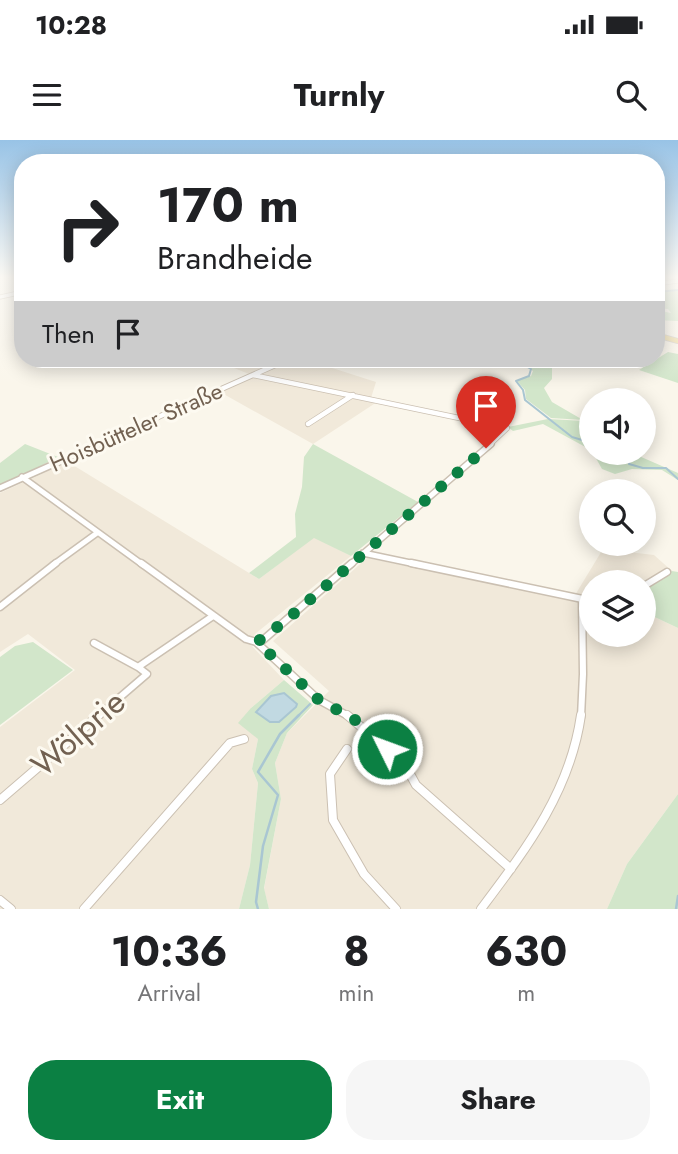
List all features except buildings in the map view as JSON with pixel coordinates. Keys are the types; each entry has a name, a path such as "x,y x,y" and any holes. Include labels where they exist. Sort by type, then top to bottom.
{"street":[{"name":"Hoisbütteler Straße","path":"0,488 268,368"},
{"path":"254,374 507,428 274,631 257,642"},
{"path":"308,424 353,395"},
{"path":"22,477 213,616 246,639 257,642 319,700 354,719 404,763 416,785 510,869"},
{"path":"0,482 7,484"},
{"path":"0,607 97,533"},
{"path":"363,553 579,598"},
{"path":"656,579 667,572"},
{"name":"Wölprie","path":"138,667 213,616"},
{"name":"Wölprie","path":"0,800 147,674 94,643"},
{"path":"481,909 554,803 575,751 583,695 585,647"},
{"path":"84,909 230,743 244,739"},
{"path":"347,749 330,774 333,821 364,874 396,909"},
{"path":"0,900 10,909"}],"shaded area":[{"path":"234,368 332,368 376,382 371,398 377,402 313,444 220,392 254,376"},
{"path":"68,462 259,579 314,537 351,556 255,634 250,644 284,680 251,708 258,739 252,769 258,783 250,865 239,909 0,909 0,727 75,670 28,634 0,652 0,493"},
{"path":"599,556 655,556 672,571 656,581 656,570 590,570"},
{"path":"367,558 572,600 579,588 579,647 656,647 656,618 678,628 678,794 627,864 607,909 269,909 264,889 281,799 275,763 287,733 329,691 273,641"}],"green space":[{"path":"665,313 678,313 678,321 665,320"},
{"path":"665,354 678,354 678,383 639,370 665,368"},
{"path":"528,368 552,368 552,379 544,388 552,402 579,420 551,418 526,399 525,390 517,381 531,376 533,371"},
{"path":"548,419 579,421 579,444 543,424 513,431 508,427"},
{"path":"25,444 58,457 0,487 0,463"},
{"path":"313,444 418,502 351,556 314,538 259,579 249,573 296,537 295,514 302,487 304,457"},
{"path":"656,463 678,473 678,480 662,470 632,469 615,474 602,469 600,465"},
{"path":"672,571 678,572 678,628 656,618 656,581"},
{"path":"33,642 73,670 0,725 0,657 15,646"},
{"path":"284,680 313,705 287,733 275,763 281,799 264,888 269,909 239,909 250,865 258,783 252,769 258,739 238,723"},
{"path":"678,794 678,909 607,909 627,864"}],"water":[{"path":"284,693 297,704 279,722 270,722 256,712 271,696"}],"waterway":[{"path":"529,368 529,376 516,381 523,390 525,400 572,437 579,439"},
{"path":"632,465 666,468 678,479"},
{"path":"258,909 256,902 263,846 278,795 258,772 280,734 310,704"},
{"path":"676,909 678,896"}],"route":[{"path":"387,749 354,719 319,700 257,642 263,640 486,448"}]}
